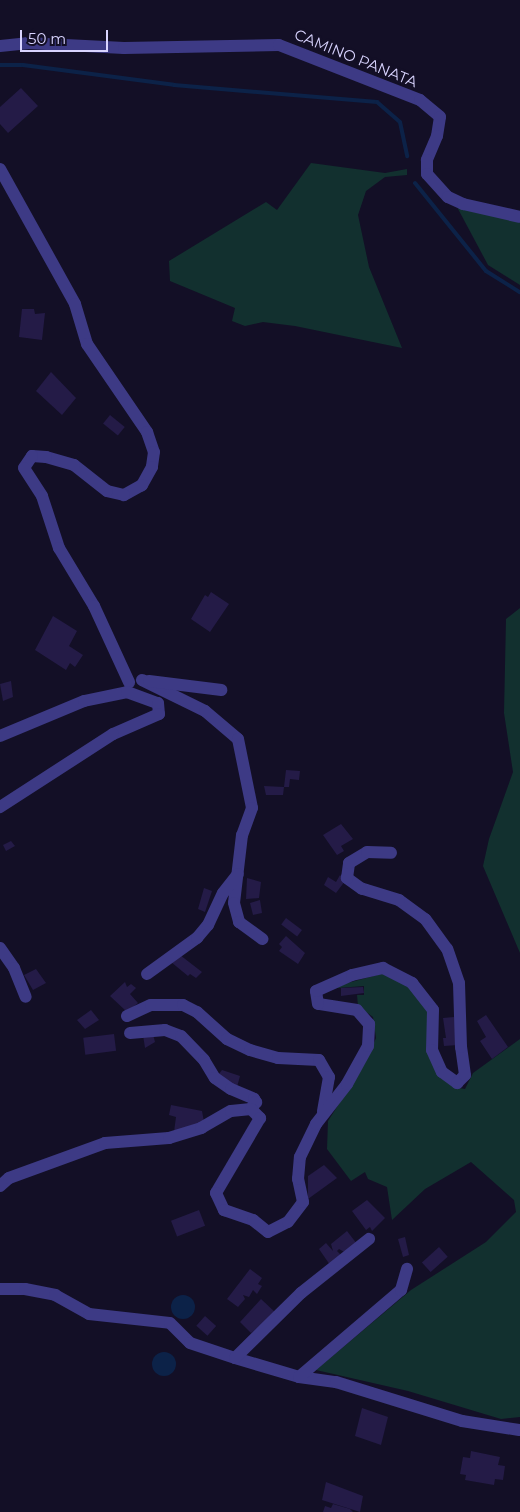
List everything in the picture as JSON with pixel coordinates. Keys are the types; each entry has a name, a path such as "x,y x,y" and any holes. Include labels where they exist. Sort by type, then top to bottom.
{"street":[{"name":"CAMINO PANATA","path":"0,46 27,43 124,48 279,45 420,100 440,117 437,136 427,160 427,174 448,197 462,204 520,217"},
{"path":"0,169 75,304 86,344 147,432 154,452 152,467 142,486 124,495 107,491 74,465 46,456 32,456 24,468 42,496 59,548 94,606 115,656 131,681 158,703 159,714 113,734 0,807"},
{"path":"131,681 205,711 238,739 252,808 242,835 234,903 240,922 262,939"},
{"path":"0,736 131,681 221,690"},
{"path":"316,1124 347,1084 368,1046 369,1024 357,1010 318,1004 316,991 352,975 384,968 412,983 433,1010 432,1050 442,1072 457,1083 466,1075 461,1047 459,983 448,949 425,919 399,900 362,889 347,878 349,863 367,852 391,853"},
{"path":"147,974 197,938 208,925 223,892 239,872"},
{"path":"0,948 14,968 26,998"},
{"path":"126,1016 152,1005 183,1006 197,1012 227,1039 250,1050 278,1058 319,1060 329,1077 326,1100 300,1157 298,1179 303,1202 288,1222 268,1232 253,1220 224,1210 216,1193 260,1118 251,1109"},
{"path":"0,1186 9,1178 106,1143 169,1138 201,1128 231,1111 251,1109 256,1102 254,1099 231,1089 215,1078 204,1060 181,1036 165,1030 130,1033"},
{"path":"236,1358 301,1293 369,1239"},
{"path":"298,1376 401,1290 407,1269"},
{"path":"0,1289 25,1289 56,1295 89,1314 170,1323 190,1343 236,1358 298,1376 336,1382 462,1420 519,1430"}],"green space":[{"path":"311,163 385,173 407,169 407,175 385,177 366,191 358,215 369,267 402,348 295,326 263,322 245,326 232,321 235,308 170,281 169,261 266,202 277,210"},
{"path":"457,207 520,220 520,285 488,265"},
{"path":"520,608 520,953 483,866 489,839 513,772 504,713 506,619"},
{"path":"385,973 410,987 429,1011 427,1050 453,1087 465,1089 473,1073 520,1039 520,1417 501,1419 408,1391 316,1370 411,1290 486,1242 516,1212 514,1200 471,1162 425,1189 392,1220 387,1187 368,1179 365,1172 351,1181 327,1149 328,1121 365,1063 376,1038 373,1017 358,1006 357,995 364,995 364,986 325,989"}],"water":[{"path":"183,1295 192,1298 195,1307 192,1316 183,1319 174,1316 171,1307 174,1298"},
{"path":"164,1352 172,1356 176,1364 172,1372 164,1376 156,1372 152,1364 156,1356"}],"building":[{"path":"21,88 38,106 8,133 0,124 0,107"},
{"path":"22,309 34,309 35,314 45,313 42,340 19,337"},
{"path":"51,372 76,398 62,415 36,391"},
{"path":"110,415 125,427 118,436 103,424"},
{"path":"211,592 229,604 210,632 191,619 205,595 208,597"},
{"path":"53,616 77,631 69,646 83,655 75,667 70,663 66,670 35,650"},
{"path":"11,681 13,697 3,701 0,684"},
{"path":"286,770 300,771 299,780 290,779 289,787 284,787"},
{"path":"264,786 284,787 283,795 266,795"},
{"path":"341,824 353,839 341,846 344,851 337,855 323,835"},
{"path":"11,841 15,846 6,851 3,845"},
{"path":"340,875 345,881 336,893 324,885 328,877 336,882"},
{"path":"247,878 261,882 259,898 246,899"},
{"path":"204,888 212,891 205,912 198,909"},
{"path":"260,900 262,913 253,915 250,903"},
{"path":"286,918 302,930 297,936 281,924"},
{"path":"286,936 305,953 298,964 279,951 282,947 279,944"},
{"path":"180,955 202,972 196,978 190,974 188,976 171,962"},
{"path":"36,969 46,983 33,990 24,975"},
{"path":"125,982 127,987 131,984 136,988 130,994 138,1003 127,1012 110,996"},
{"path":"363,987 364,993 341,996 341,988"},
{"path":"91,1010 99,1020 85,1029 77,1020"},
{"path":"486,1015 508,1047 492,1059 480,1041 486,1037 477,1021"},
{"path":"454,1017 458,1045 444,1046 443,1038 446,1038 443,1018"},
{"path":"114,1034 116,1051 85,1055 83,1038"},
{"path":"153,1034 155,1042 145,1048 143,1035"},
{"path":"222,1070 240,1076 237,1087 218,1075"},
{"path":"171,1105 202,1111 204,1122 174,1132 176,1117 169,1115"},
{"path":"324,1165 337,1178 308,1199 308,1176"},
{"path":"367,1200 385,1218 372,1231 370,1227 366,1230 352,1211"},
{"path":"199,1210 205,1226 177,1237 171,1221"},
{"path":"347,1231 357,1244 346,1253 339,1249 337,1251 342,1256 330,1265 319,1249 326,1243 333,1251 331,1244"},
{"path":"405,1237 409,1255 403,1257 398,1239"},
{"path":"439,1247 448,1257 431,1272 422,1262"},
{"path":"250,1269 262,1278 258,1284 262,1286 257,1294 253,1290 249,1297 243,1295 245,1299 238,1307 227,1299"},
{"path":"261,1299 276,1313 251,1333 240,1322"},
{"path":"205,1316 216,1326 207,1336 196,1326"},
{"path":"362,1408 388,1417 381,1445 355,1436"},
{"path":"471,1451 500,1457 498,1465 505,1466 503,1480 495,1479 494,1485 465,1480 466,1475 460,1474 463,1457 470,1458"},
{"path":"326,1482 363,1496 360,1512 322,1500"},
{"path":"333,1504 350,1509 353,1512 323,1512 325,1506 331,1508"}],"waterway":[{"path":"0,65 23,65 174,85 377,102 400,122 407,156"},
{"path":"415,183 486,271 520,292"}]}
